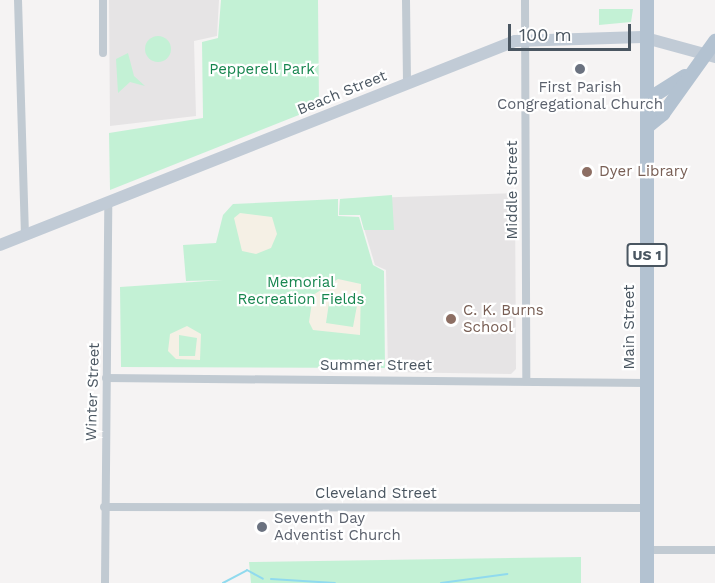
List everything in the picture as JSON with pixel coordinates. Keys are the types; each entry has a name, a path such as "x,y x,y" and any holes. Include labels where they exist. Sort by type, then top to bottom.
{"main road":[{"name":"Main Street","path":"647,0 647,583"},
{"name":"Beach Street","path":"0,245 525,39 647,37 710,56"},
{"path":"647,100 710,56 715,41"},
{"path":"647,127 696,67"}],"street":[{"path":"18,0 25,235"},
{"path":"103,0 103,53"},
{"path":"406,0 407,84"},
{"name":"Middle Street","path":"525,0 526,381"},
{"name":"Winter Street","path":"105,583 108,202"},
{"name":"Summer Street","path":"106,378 647,383"},
{"name":"Cleveland Street","path":"104,507 647,508"},
{"path":"646,550 715,550"}],"shaded area":[{"path":"109,0 219,0 217,36 194,41 196,116 110,126"},
{"name":"C. K. Burns School","path":"515,193 516,369 511,374 388,372 386,270 375,265 360,215 339,215 340,199"}],"green space":[{"name":"Pepperell Park","path":"221,0 318,0 319,107 110,190 109,133 203,118 202,42 218,38"},
{"path":"599,9 633,9 631,22 599,25"},
{"path":"158,36 167,40 171,49 167,58 158,62 149,58 145,49 149,40"},
{"path":"128,53 134,76 145,86 130,82 118,93 116,59"},
{"path":"392,195 394,230 364,230 360,215 339,215 340,199"},
{"name":"Memorial Recreation Fields","path":"338,199 338,216 359,217 373,265 384,271 385,368 121,367 120,287 223,280 186,281 183,245 216,243 223,215 233,204"},
{"path":"581,557 581,583 251,583 249,562"}],"sand":[{"path":"240,213 272,217 277,234 271,248 256,254 242,251 234,218"},
{"path":"338,279 361,284 360,335 313,330 309,322 313,295","holes":["330,296 358,300 353,327 326,323"]},
{"path":"187,326 201,334 200,360 176,359 168,351 170,334","holes":["179,335 197,338 195,356 179,356"]}],"waterway":[{"path":"223,583 247,570 263,579"},
{"path":"441,583 507,574"},
{"path":"271,579 335,583"}],"place":[{"name":"First Parish Congregational Church","path":"580,69"},
{"name":"Dyer Library","path":"587,172"},
{"name":"C. K. Burns School","path":"451,319"},
{"name":"Seventh Day Adventist Church","path":"262,527"}]}
